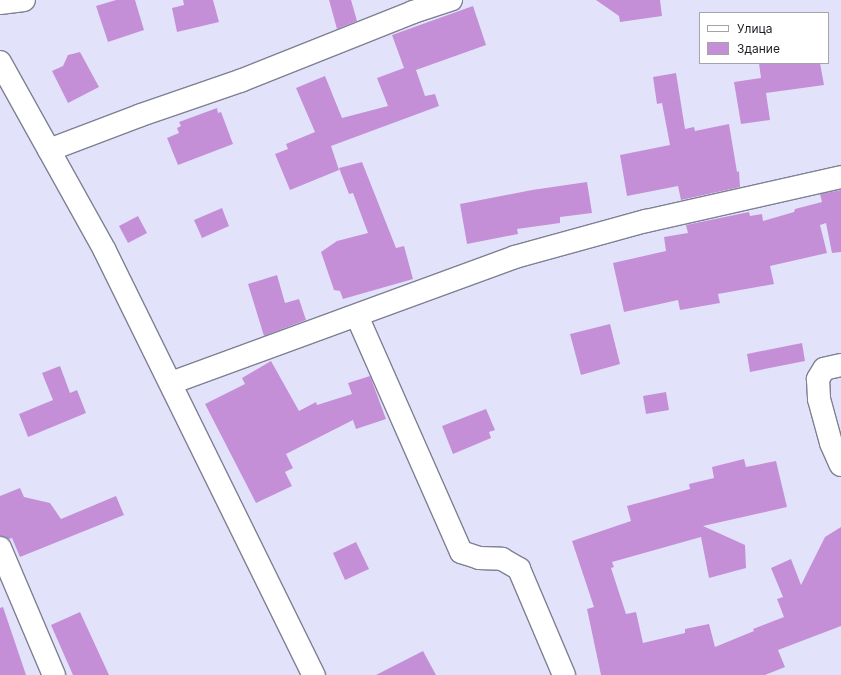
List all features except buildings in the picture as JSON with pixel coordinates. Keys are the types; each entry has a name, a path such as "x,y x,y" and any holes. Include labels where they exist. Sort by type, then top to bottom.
{"street":[{"path":"0,3 24,0"},
{"path":"49,150 141,115 240,82 413,12 451,0"},
{"path":"0,62 105,251 314,675"},
{"path":"171,383 515,257 646,221 841,177"},
{"path":"357,316 461,552 479,558 502,559 520,569 564,675"},
{"path":"841,365 824,369 818,379 819,398 831,443 841,465"},
{"path":"0,548 54,675"}]}
